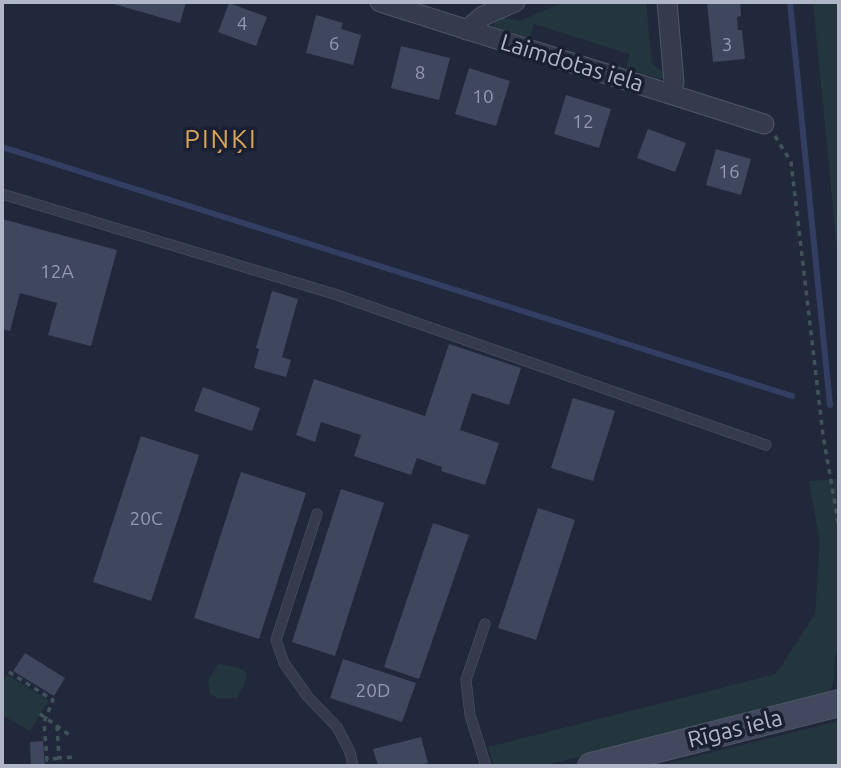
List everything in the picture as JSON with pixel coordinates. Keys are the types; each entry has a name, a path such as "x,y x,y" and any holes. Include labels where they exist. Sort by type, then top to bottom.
{"main road":[{"name":"Rīgas iela","path":"591,766 839,703"}],"street":[{"name":"Laimdotas iela","path":"380,2 764,124"},
{"path":"467,30 483,16 515,2"},
{"path":"667,2 674,82 670,94"}],"lane":[{"path":"2,194 334,294 766,445"},
{"path":"317,514 276,640 284,663 308,697 337,727 354,766"},
{"path":"485,624 466,680 470,715 486,766"}],"path":[{"path":"764,124 774,134 791,162 822,435 839,527"},
{"path":"9,672 53,700 42,716 47,760 74,757"},
{"path":"42,716 71,736"},
{"path":"57,726 59,758"}],"shaded area":[{"path":"564,2 646,2 652,64 666,75 660,79 626,69 630,54 534,24 529,38 495,27 494,20 502,17 520,21"},
{"path":"813,2 839,2 839,270"},
{"path":"839,479 839,647 833,682 827,694 543,766 494,766 488,747 776,674 815,614 820,542 809,481"},
{"path":"218,664 236,667 245,672 245,681 237,698 219,699 210,694 208,681"},
{"path":"7,675 49,700 30,731 2,715 2,684"},
{"path":"839,721 839,766 656,766"}],"building":[{"path":"107,2 186,2 180,23"},
{"path":"707,2 740,2 738,30 742,30 745,59 713,62"},
{"path":"229,3 267,17 256,46 218,32"},
{"path":"316,15 343,23 341,29 361,35 353,65 306,53"},
{"path":"401,46 450,58 439,100 391,88"},
{"path":"469,68 510,81 496,126 455,114"},
{"path":"566,95 611,109 599,148 554,134"},
{"path":"648,129 686,143 675,172 637,158"},
{"path":"716,149 751,159 741,195 706,185"},
{"path":"2,219 117,250 91,346 48,335 57,303 20,293 10,331 2,329"},
{"path":"272,291 298,299 282,357 291,360 286,377 254,368 259,349 256,348"},
{"path":"449,344 521,368 509,405 472,393 460,430 499,443 485,485 441,471 442,467 417,458 411,475 354,456 361,435 321,422 315,442 296,435 314,379 425,416"},
{"path":"203,387 260,408 252,431 194,411"},
{"path":"573,398 615,411 593,481 551,468"},
{"path":"141,436 199,455 151,601 93,582"},
{"path":"241,472 306,493 259,639 194,618"},
{"path":"341,489 384,503 335,656 292,642"},
{"path":"538,508 575,520 536,640 498,628"},
{"path":"433,523 469,535 419,679 384,667"},
{"path":"25,653 65,678 54,696 13,671"},
{"path":"343,659 416,683 402,722 330,698"},
{"path":"421,737 428,763 416,766 378,766 373,749"},
{"path":"43,741 45,766 31,766 30,742"}],"waterway":[{"path":"790,2 830,405"},
{"path":"2,147 792,396"}],"district":[{"name":"PIŅĶI","path":"221,139"}]}
